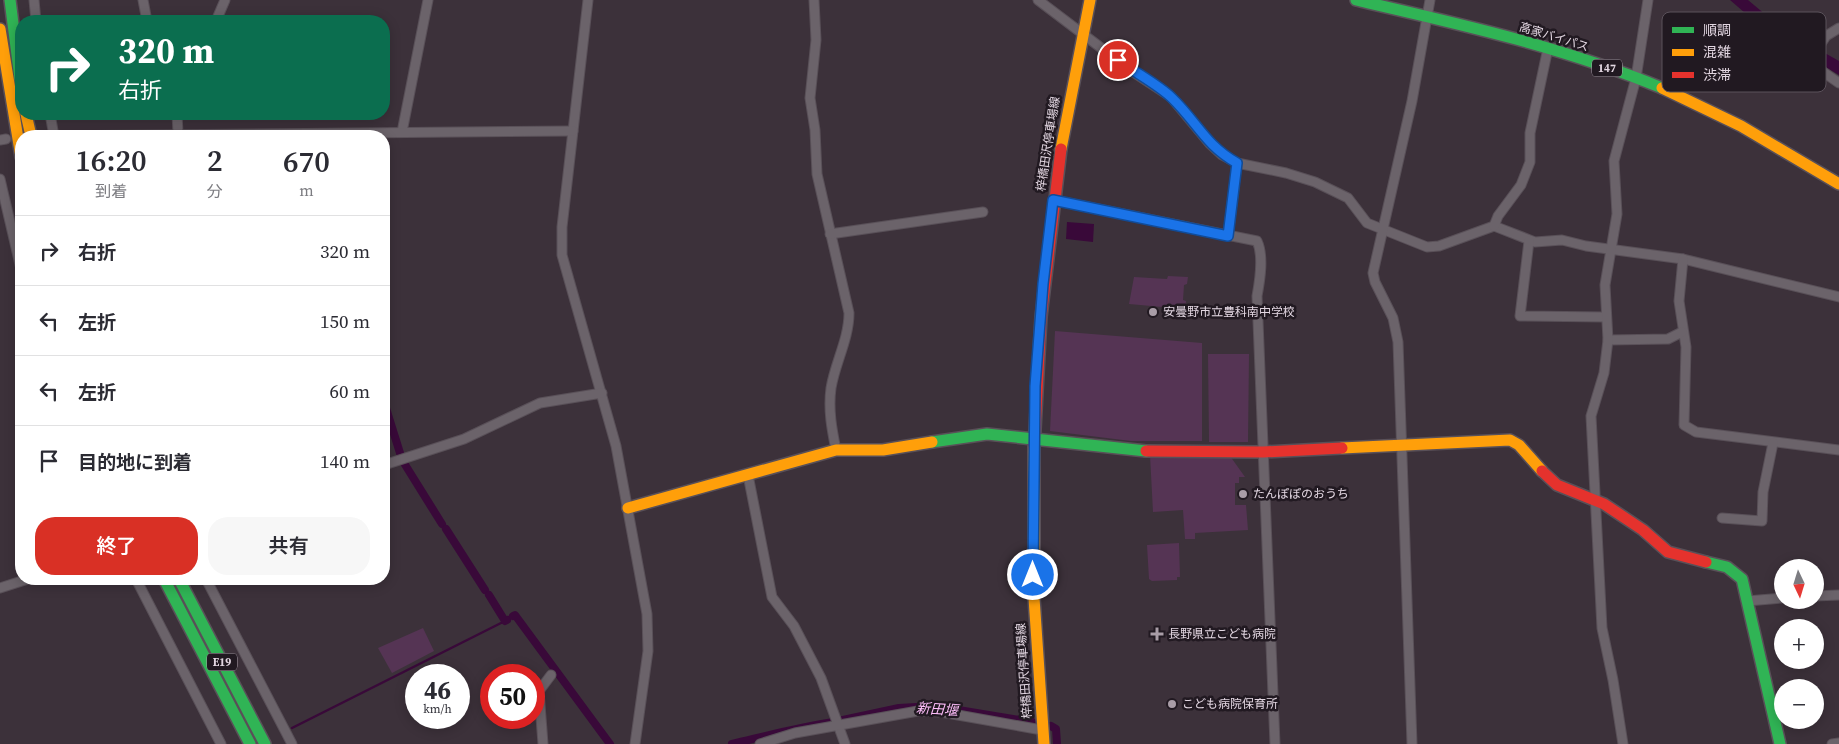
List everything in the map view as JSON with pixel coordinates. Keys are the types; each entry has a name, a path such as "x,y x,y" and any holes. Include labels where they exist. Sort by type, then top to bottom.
{"main road":[{"path":"10,0 15,39"},
{"name":"梓橋田沢停車場線","path":"1044,744 1033,575 1033,440 1039,330 1053,200 1082,32 1090,0"},
{"name":"高家バイパス","path":"1356,0 1548,48 1636,78 1662,90"},
{"path":"0,29 16,130"},
{"name":"高家バイパス","path":"1665,92 1745,130 1839,184"},
{"path":"628,508 836,450 883,450 987,434 1033,440 1070,442 1130,452 1263,452 1514,441 1557,485 1596,499 1643,530 1668,552 1727,567 1742,579 1780,744"},
{"name":"E19","path":"167,585 250,744"},
{"name":"E19","path":"182,585 265,744"}],"street":[{"path":"34,0 35,15"},
{"path":"143,0 146,15"},
{"path":"219,15 226,0"},
{"path":"402,132 428,0"},
{"path":"588,0 562,227 562,255 616,446 648,614 646,669 635,744"},
{"path":"814,0 816,40 810,98 815,130 819,189 849,313 849,326 831,388 830,411 836,450"},
{"path":"1038,0 1134,72 1171,97 1210,144 1222,155 1237,163 1301,177 1315,182 1348,198 1354,203 1362,219 1382,231 1433,248 1494,226 1503,228 1530,241 1562,240 1586,246 1683,259 1839,297"},
{"path":"1412,744 1402,445 1396,330 1393,318 1375,282 1373,273 1410,110 1430,0"},
{"path":"1623,744 1613,680 1602,628 1591,416 1604,373 1608,340 1605,272 1617,214 1613,172 1616,152 1636,78 1648,0"},
{"path":"1826,36 1832,30 1839,28"},
{"path":"1494,226 1498,216 1521,185 1530,162 1530,134 1548,48"},
{"path":"1826,75 1839,83"},
{"path":"390,132 572,131"},
{"path":"1228,236 1237,163"},
{"path":"0,179 15,243"},
{"path":"1053,200 1257,241 1260,248 1260,283 1257,296 1275,744"},
{"path":"830,234 983,212"},
{"path":"1530,241 1520,316 1606,317"},
{"path":"1683,259 1679,301 1682,332 1686,347 1684,426 1696,432 1839,450"},
{"path":"1608,340 1668,339 1682,332"},
{"path":"390,463 464,439 540,403 602,394"},
{"path":"1722,518 1762,521 1763,492 1773,443"},
{"path":"748,475 772,597 794,626 821,678 845,744"},
{"path":"0,588 15,583"},
{"path":"139,585 221,744"},
{"path":"209,585 292,744"},
{"path":"1824,596 1839,595"},
{"path":"1747,601 1774,599"},
{"path":"543,744 539,691 551,675"},
{"path":"760,744 795,733 907,712 928,711 1042,730"},
{"path":"1834,744 1839,742"}],"shaded area":[{"path":"1730,0 1748,0 1762,12 1744,12"},
{"path":"1826,54 1839,61 1839,75 1826,67"},
{"path":"1067,222 1094,224 1093,242 1066,239"},
{"path":"1168,276 1188,277 1187,284 1184,285 1183,300 1186,301 1185,309 1129,304 1134,277 1167,279"},
{"path":"1055,331 1202,343 1202,441 1131,441 1050,431"},
{"path":"1208,354 1249,354 1248,442 1209,442"},
{"path":"1150,455 1230,456 1245,477 1239,477 1239,483 1235,483 1235,505 1246,505 1248,530 1195,533 1195,539 1185,539 1183,510 1153,512"},
{"path":"1179,543 1180,577 1177,577 1177,580 1152,581 1149,579 1147,545"},
{"path":"423,628 434,651 409,664 405,664 405,666 392,673 378,648"}],"waterway":[{"path":"390,421 400,453"},
{"path":"404,463 442,524"},
{"path":"446,529 485,590"},
{"path":"489,595 505,621 507,620"},
{"name":"新田堰","path":"513,616 515,615 610,744"},
{"path":"292,728 505,621"},
{"name":"新田堰","path":"843,720 899,708 934,706 1032,722"},
{"name":"新田堰","path":"732,744 834,722"},
{"name":"新田堰","path":"1051,726 1056,729 1057,744"}],"traffic: fast":[{"path":"10,0 15,39"},
{"path":"1356,0 1549,48 1625,73 1662,88"},
{"path":"932,442 987,434 1146,451"},
{"path":"1706,562 1727,567 1742,579 1780,744"},
{"path":"167,585 250,744"},
{"path":"182,585 265,744"}],"traffic: slow":[{"path":"1061,149 1090,0"},
{"path":"0,29 17,130"},
{"path":"1670,92 1741,126 1839,184"},
{"path":"27,120 30,130"},
{"path":"1342,448 1510,440 1519,445 1542,471"},
{"path":"628,508 836,450 883,450 932,442"},
{"path":"1034,448 1034,598 1044,744"}],"traffic: jam":[{"path":"1034,448 1041,317 1061,149"},
{"path":"1146,451 1263,452 1342,448"},
{"path":"1542,471 1557,485 1604,504 1643,530 1668,552 1706,562"}],"place":[{"name":"安曇野市立豊科南中学校","path":"1153,312"},
{"name":"たんぽぽのおうち","path":"1243,494"},
{"name":"長野県立こども病院","path":"1157,634"},
{"name":"こども病院保育所","path":"1172,704"}],"route":[{"path":"1033,575 1035,386 1043,284 1053,200 1228,236 1237,163 1222,155 1210,144 1171,97 1118,60"}]}
